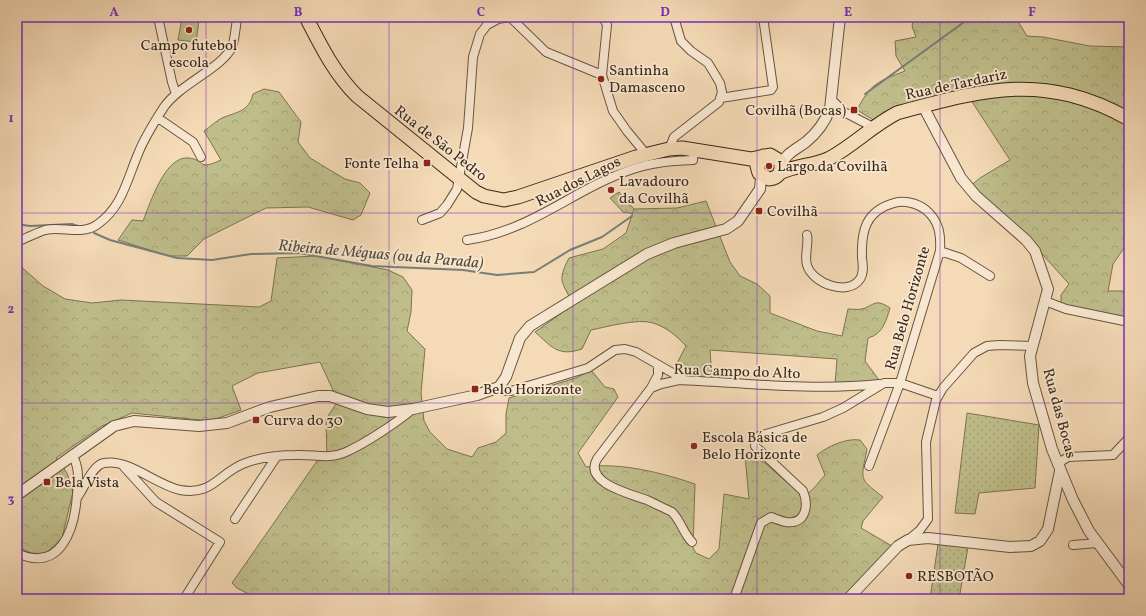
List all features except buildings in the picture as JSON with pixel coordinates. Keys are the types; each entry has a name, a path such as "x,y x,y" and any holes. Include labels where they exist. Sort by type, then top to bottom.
{"main road":[{"name":"Rua de São Pedro","path":"306,17 331,64 343,82 357,96 460,180 484,196 504,200 646,154 669,149 708,152 741,158 774,166 765,178 749,161 741,158"},
{"name":"Rua de Tardariz","path":"774,166 787,168 820,163 831,158 873,127 897,113 996,89 1027,88 1057,91 1082,98 1112,110 1129,119"}],"street":[{"path":"158,17 176,94"},
{"path":"17,242 45,230 82,230 91,228 100,223 118,202 129,181 138,153 165,106 176,94 224,57 231,48 237,17"},
{"path":"422,220 440,213 447,206 457,189 460,180 468,128 473,57 480,34 489,21 510,17 546,52 602,75"},
{"path":"603,17 607,25 602,75 614,111 627,131 646,154"},
{"path":"674,17 681,41 691,52 708,63 720,83 722,98"},
{"path":"669,149 674,137 719,102 722,98 771,90 773,87 763,17"},
{"path":"17,494 114,426 134,421 199,426 227,423 270,407 318,396 330,396 367,409 388,412 413,409 477,396 499,386 506,377 520,338 530,326 647,254 674,243 726,229 738,221 755,199 766,190 774,166 808,140 821,125 830,109 840,17"},
{"path":"832,100 844,112 873,127"},
{"name":"Rua das Bocas","path":"923,106 961,178 976,196 1026,240 1035,251 1048,288 1030,356 1033,383 1059,468 1073,500 1098,543 1129,585"},
{"path":"158,118 193,142 202,157"},
{"name":"Rua dos Lagos","path":"467,240 499,233 530,221 588,188 634,168 667,161 693,160 694,150"},
{"path":"755,199 761,183 758,172"},
{"name":"Rua Belo Horizonte","path":"807,235 808,242 806,265 818,280 843,288 852,286 860,279 863,269 862,239 870,217 879,209 900,201 924,208 932,215 940,231 940,251 900,383 938,396"},
{"path":"940,251 961,258 990,276"},
{"path":"1044,301 1066,309 1129,322"},
{"path":"928,538 926,442 938,396 953,376 974,353 987,346 1033,346"},
{"path":"499,386 505,391 511,391 588,368 615,350 624,349 636,352 686,381"},
{"path":"658,365 658,375 651,388 597,458 594,464 594,471 601,480 612,487 672,512 678,518 686,537 692,542"},
{"name":"Rua Campo do Alto","path":"651,388 661,384 686,381 824,388 848,388 884,383 900,383"},
{"path":"734,599 761,522 771,517 786,522 795,522 802,518 806,510 807,500 803,491 758,451 755,446 756,440 759,436 823,417 884,383"},
{"path":"869,466 900,383"},
{"path":"77,498 95,469 102,463 111,462 122,464 163,485 180,490 200,491 210,487 236,466 277,456 334,456 347,452 400,420 413,409"},
{"path":"379,432 386,425 388,412"},
{"path":"908,540 928,538 1010,547 1031,546 1040,541 1048,529 1059,468 1068,456 1114,455 1129,438"},
{"path":"17,553 35,558 46,557 55,553 64,544 72,530 77,498 77,466 72,455"},
{"path":"235,519 277,456"},
{"path":"122,464 156,502 220,542 184,599"},
{"path":"848,599 898,546 920,530 928,519"},
{"path":"1073,544 1098,543"}],"green space":[{"path":"914,17 1020,17 1019,23 1027,36 1043,37 1090,46 1129,47 1129,250 1124,248 1113,264 1108,291 1129,291 1129,317 1094,314 1061,303 1061,295 1069,284 1036,247 968,188 980,178 1010,160 965,91 875,121 857,110 866,94 876,84 905,71 896,56 895,41 916,37 912,26"},
{"name":"Campo futebol escola","path":"182,18 199,20 196,42 178,40"},
{"path":"264,89 279,92 301,122 298,142 310,158 345,179 360,183 370,193 361,215 353,220 308,207 266,208 204,239 187,256 169,256 118,240 132,220 143,221 154,193 166,172 173,164 180,159 189,158 205,165 221,160 204,131 220,119 237,113 245,108 251,100 253,94"},
{"path":"619,192 635,210 633,214 626,212 624,213 610,198"},
{"path":"706,201 730,262 740,276 757,284 770,296 770,313 817,331 842,336 848,309 862,309 875,303 881,303 890,308 883,326 877,333 868,338 865,361 879,380 835,385 837,359 710,350 712,380 690,379 674,369 686,346 667,329 647,322 622,324 591,330 582,349 567,352 551,346 535,332 573,305 562,282 565,266 569,258 603,249 626,233 634,209 677,208"},
{"path":"316,256 388,270 403,277 412,290 411,312 407,331 425,349 421,393 424,421 430,432 447,449 472,457 478,448 496,442 506,433 506,414 509,398 576,378 591,370 605,387 614,389 618,397 578,453 586,467 627,467 655,472 695,484 693,548 696,553 709,559 719,549 724,494 749,499 745,456 748,452 766,464 804,497 825,475 817,455 837,443 849,440 860,440 867,449 863,467 863,478 869,486 883,497 863,521 861,528 892,546 863,576 848,599 258,599 237,588 232,583 317,461 327,460 326,419 338,401 320,362 258,373 232,386 241,410 210,421 132,413 102,426 56,458 67,473 73,492 62,538 44,555 31,553 17,547 17,263 43,286 65,299 92,303 121,300 259,307 271,301 277,258"},
{"path":"967,413 1039,425 1035,488 979,493 975,514 955,513"},
{"path":"938,544 968,547 959,599 930,599"}],"waterway":[{"name":"Ribeira de Méguas (ou da Parada)","path":"865,94 971,17"},
{"name":"Ribeira de Méguas (ou da Parada)","path":"94,233 110,240 177,258 212,260 251,254 299,253 372,266 463,270 497,275 534,272 570,250 602,237 632,216"},
{"name":"Ribeira de Méguas (ou da Parada)","path":"17,224 30,226 72,224 78,226"}],"place":[{"name":"Campo futebol escola","path":"189,30"},
{"name":"Santinha Damasceno","path":"601,79"},
{"name":"Covilhã (Bocas)","path":"854,110"},
{"name":"Fonte Telha","path":"427,163"},
{"name":"Largo da Covilhã","path":"769,166"},
{"name":"Lavadouro da Covilhã","path":"611,190"},
{"name":"Covilhã","path":"759,211"},
{"name":"Belo Horizonte","path":"475,389"},
{"name":"Curva do 30","path":"256,420"},
{"name":"Escola Básica de Belo Horizonte","path":"694,446"},
{"name":"Bela Vista","path":"47,482"},
{"name":"RESBOTÃO","path":"909,576"}]}
